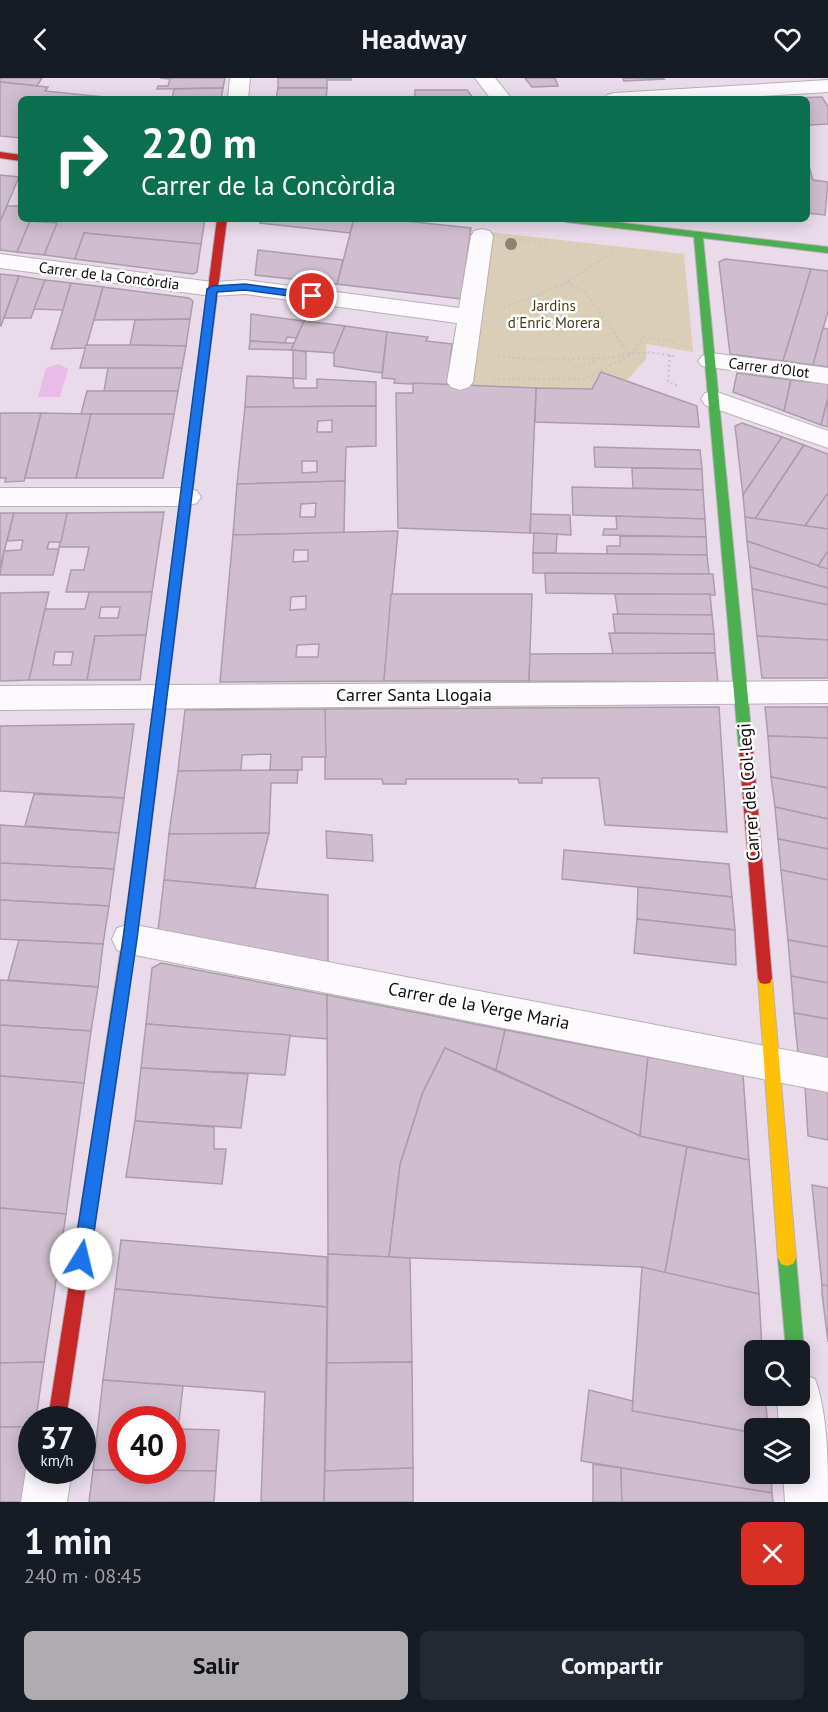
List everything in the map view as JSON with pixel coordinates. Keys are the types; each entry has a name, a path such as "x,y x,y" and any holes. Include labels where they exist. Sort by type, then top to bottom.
{"street":[{"path":"238,96 240,78"},
{"path":"484,78 499,96"},
{"path":"637,96 682,90 828,86"},
{"path":"0,155 18,158"},
{"path":"59,1406 130,939 222,222"},
{"path":"594,222 828,250"},
{"name":"Carrer del Col·legi","path":"698,235 741,692 794,1340"},
{"path":"460,381 482,236"},
{"name":"Carrer de la Concòrdia","path":"0,261 212,289 245,287 469,317"},
{"name":"Carrer d'Olot","path":"711,361 828,376"},
{"path":"714,399 828,440"},
{"path":"0,497 187,497"},
{"name":"Carrer Santa Llogaia","path":"0,698 828,692"},
{"name":"Carrer de la Verge Maria","path":"130,939 828,1075"},
{"path":"800,1406 808,1502"},
{"path":"44,1502 47,1484"}],"path":[{"path":"482,236 560,245"},
{"path":"469,317 515,305 567,282 615,252 604,250"},
{"path":"567,282 586,292 616,339 631,355"},
{"path":"460,381 585,379 631,355 644,338 680,343"},
{"path":"465,348 495,355 539,360 605,358 648,352 681,357"},
{"path":"670,355 668,382 678,386"},
{"path":"574,368 605,358"}],"green space":[{"name":"Jardins d'Enric Morera","path":"491,232 684,254 693,352 646,344 646,359 626,381 601,372 592,389 470,386"}],"shaded area":[{"path":"59,364 68,369 60,397 38,397 46,368"}],"building":[{"path":"0,78 42,78 37,86 0,82"},
{"path":"160,78 225,78 223,88 157,89 158,86 168,86 170,79"},
{"path":"278,78 351,78 351,80 327,80 327,88 278,88"},
{"path":"525,78 555,78 558,86 532,87"},
{"path":"623,78 663,78 664,79 624,81"},
{"path":"0,82 48,87 45,91 94,96 18,96 18,138 0,136"},
{"path":"223,88 222,96 173,96 174,89"},
{"path":"278,88 327,88 326,96 277,96"},
{"path":"415,90 467,90 472,96 415,96"},
{"path":"810,97 822,97 828,107 828,124 810,125"},
{"path":"810,170 813,180 828,182 825,215 810,213"},
{"path":"0,175 18,177 18,179 0,222"},
{"path":"7,206 18,206 18,222 30,222 17,252 0,250 0,222"},
{"path":"30,222 57,223 44,255 17,252"},
{"path":"57,222 205,222 201,244 84,233 75,259 44,255"},
{"path":"260,222 353,222 350,233"},
{"path":"353,222 414,222 471,228 461,299 337,284"},
{"path":"84,233 201,244 197,272 193,274 75,259"},
{"path":"258,250 343,260 337,284 255,275"},
{"path":"725,259 811,269 783,361 730,354 719,262"},
{"path":"811,269 828,271 828,311 813,365 783,361"},
{"path":"0,274 19,276 1,326 0,326"},
{"path":"19,276 45,280 31,318 4,318"},
{"path":"45,280 71,283 63,310 34,309"},
{"path":"71,283 103,287 86,348 51,349"},
{"path":"103,287 189,298 193,301 190,319 94,320"},
{"path":"251,314 304,321 296,338 287,337 285,343 250,341"},
{"path":"190,319 186,346 130,345 135,320"},
{"path":"304,321 345,326 334,353 291,350"},
{"path":"345,326 387,332 382,373 334,366 334,353"},
{"path":"823,328 828,329 828,367 813,365"},
{"path":"387,332 428,337 426,341 452,344 447,386 394,383 395,379 382,378"},
{"path":"250,341 294,343 291,350 249,349"},
{"path":"86,345 186,346 182,368 80,368"},
{"path":"293,350 306,352 306,379 293,378"},
{"path":"108,368 182,368 178,391 104,391"},
{"path":"601,372 697,406 699,427 535,422 536,388 592,389"},
{"path":"737,373 791,380 784,411 733,392"},
{"path":"247,376 293,378 294,388 317,388 317,379 376,382 376,406 245,407"},
{"path":"791,380 828,384 828,398 821,425 784,411"},
{"path":"413,383 536,388 530,533 398,528 396,393 413,393"},
{"path":"87,391 178,391 174,414 81,414"},
{"path":"828,398 828,427 821,425"},
{"path":"376,406 376,446 346,447 345,481 237,484 245,407","holes":["332,420 332,432 317,432 318,421","302,461 317,461 317,472 302,473"]},
{"path":"0,413 41,413 24,481 5,482 6,478 0,478"},
{"path":"41,413 91,414 76,478 25,478"},
{"path":"91,414 174,414 163,478 76,478"},
{"path":"742,423 782,437 743,495 735,426"},
{"path":"782,437 804,445 755,519 745,517 743,495"},
{"path":"804,445 828,454 828,493 805,526 755,519"},
{"path":"594,447 700,450 702,469 595,467"},
{"path":"632,468 702,469 703,490 633,488"},
{"path":"345,481 344,533 233,535 237,484","holes":["316,503 315,517 300,517 301,504"]},
{"path":"572,487 703,490 705,519 573,515"},
{"path":"828,493 828,529 805,526 825,497"},
{"path":"164,512 152,592 66,592 71,570 84,570 89,547 59,547 67,513"},
{"path":"0,513 14,513 0,568"},
{"path":"14,513 67,513 61,542 49,542 47,549 59,549 53,575 0,575 4,551 21,550 23,540 7,541"},
{"path":"531,514 570,515 571,535 530,533"},
{"path":"616,516 705,519 706,537 603,535 604,529 617,529"},
{"path":"745,517 828,529 828,551 818,566 747,541"},
{"path":"398,531 384,681 220,682 233,535","holes":["294,550 308,550 308,561 293,562","306,596 306,609 290,610 291,597","319,644 318,657 296,657 297,645"]},
{"path":"534,533 557,534 556,553 533,553"},
{"path":"620,536 706,537 707,555 607,554 607,546 620,546"},
{"path":"747,541 828,569 828,588 750,567"},
{"path":"828,551 828,569 818,566"},
{"path":"533,553 707,555 709,574 533,573"},
{"path":"750,567 828,588 828,605 752,589"},
{"path":"545,573 713,574 715,595 546,593"},
{"path":"752,589 828,605 828,640 757,636"},
{"path":"49,592 29,680 0,681 0,593"},
{"path":"89,592 152,592 146,635 95,636 87,680 29,680 45,609 85,609","holes":["101,607 120,607 118,618 99,618","55,652 73,652 71,665 53,665"]},
{"path":"391,594 532,594 529,681 384,681"},
{"path":"615,594 710,594 712,615 618,615"},
{"path":"613,614 712,615 714,634 615,633"},
{"path":"609,633 714,634 715,653 613,654"},
{"path":"146,635 140,680 87,680 95,636"},
{"path":"757,636 828,640 828,678 762,678"},
{"path":"715,653 718,682 529,681 530,654"},
{"path":"719,707 727,832 605,825 599,778 542,778 542,783 519,783 518,779 406,779 406,784 383,784 382,779 325,779 325,709"},
{"path":"765,707 828,707 828,738 768,736"},
{"path":"325,709 326,757 302,757 302,770 270,770 271,754 242,755 241,770 178,771 185,710"},
{"path":"134,724 124,798 0,791 0,726"},
{"path":"768,736 828,738 828,788 771,777"},
{"path":"298,770 297,783 271,783 269,833 169,834 178,771"},
{"path":"771,777 828,788 828,819 775,807"},
{"path":"34,794 124,798 119,833 25,826"},
{"path":"775,807 828,819 828,849 778,839"},
{"path":"0,825 119,833 114,869 0,863"},
{"path":"326,831 372,835 373,861 327,858"},
{"path":"269,833 255,888 164,880 169,834"},
{"path":"778,839 828,849 828,880 781,870"},
{"path":"564,850 729,864 732,897 562,879"},
{"path":"0,863 114,869 109,906 0,900"},
{"path":"781,870 828,880 828,947 788,940"},
{"path":"164,880 328,895 328,964 158,931"},
{"path":"638,887 732,897 735,930 637,919"},
{"path":"0,900 109,906 103,944 0,939"},
{"path":"637,919 735,930 736,965 634,953"},
{"path":"19,940 103,944 98,987 8,980"},
{"path":"788,940 828,947 828,983 791,976"},
{"path":"161,963 327,995 328,1039 146,1024 152,968"},
{"path":"791,976 828,983 828,1019 794,1013"},
{"path":"0,980 98,987 91,1031 0,1025"},
{"path":"327,995 505,1030 496,1070 445,1048 423,1092 400,1165 389,1257 328,1254"},
{"path":"794,1013 828,1019 828,1058 798,1052"},
{"path":"146,1024 290,1035 285,1075 141,1068"},
{"path":"0,1025 91,1031 84,1083 0,1076"},
{"path":"505,1030 648,1057 640,1136 496,1070"},
{"path":"445,1048 640,1136 687,1147 665,1273 642,1267 389,1257 400,1165 423,1092"},
{"path":"648,1057 743,1075 749,1160 640,1136"},
{"path":"141,1068 248,1074 241,1128 135,1121"},
{"path":"0,1076 84,1083 66,1214 0,1208"},
{"path":"805,1086 828,1091 828,1140 808,1136"},
{"path":"135,1121 214,1127 214,1149 226,1149 222,1184 126,1177"},
{"path":"687,1147 749,1160 759,1294 665,1273"},
{"path":"812,1185 828,1188 828,1286 822,1285"},
{"path":"0,1208 66,1214 44,1362 0,1363"},
{"path":"121,1240 327,1257 327,1307 115,1289"},
{"path":"328,1254 410,1258 412,1362 327,1363"},
{"path":"642,1267 759,1294 761,1340 744,1340 744,1406 766,1406 767,1418 744,1418 744,1431 632,1411"},
{"path":"822,1285 828,1286 828,1342 822,1293"},
{"path":"115,1289 327,1307 324,1502 261,1502 265,1392 103,1380"},
{"path":"44,1362 38,1406 18,1406 18,1427 0,1427 0,1363"},
{"path":"412,1362 413,1468 325,1471 327,1363"},
{"path":"103,1380 183,1386 181,1406 108,1406 108,1470 96,1470 96,1443"},
{"path":"589,1390 633,1401 632,1411 744,1431 744,1484 772,1484 772,1493 581,1461"},
{"path":"0,1427 18,1427 18,1484 27,1484 24,1502 0,1502"},
{"path":"186,1429 219,1430 216,1471 186,1471"},
{"path":"593,1464 621,1468 622,1502 593,1502"},
{"path":"413,1468 413,1502 324,1502 325,1471"},
{"path":"621,1468 772,1493 773,1502 622,1502"},
{"path":"96,1470 108,1470 108,1484 186,1484 186,1471 216,1471 214,1502 89,1502 91,1484 96,1484"}],"traffic: fast":[{"path":"591,222 828,250"},
{"path":"698,235 746,750"},
{"path":"136,893 202,374"},
{"path":"787,1258 794,1340"}],"traffic: slow":[{"path":"97,1157 136,893"},
{"path":"765,978 787,1258"}],"traffic: jam":[{"path":"0,155 18,158"},
{"path":"202,374 222,222"},
{"path":"746,750 765,978"},
{"path":"59,1406 97,1157"}],"route":[{"path":"81,1259 130,939 212,289 245,287 312,296"}]}
